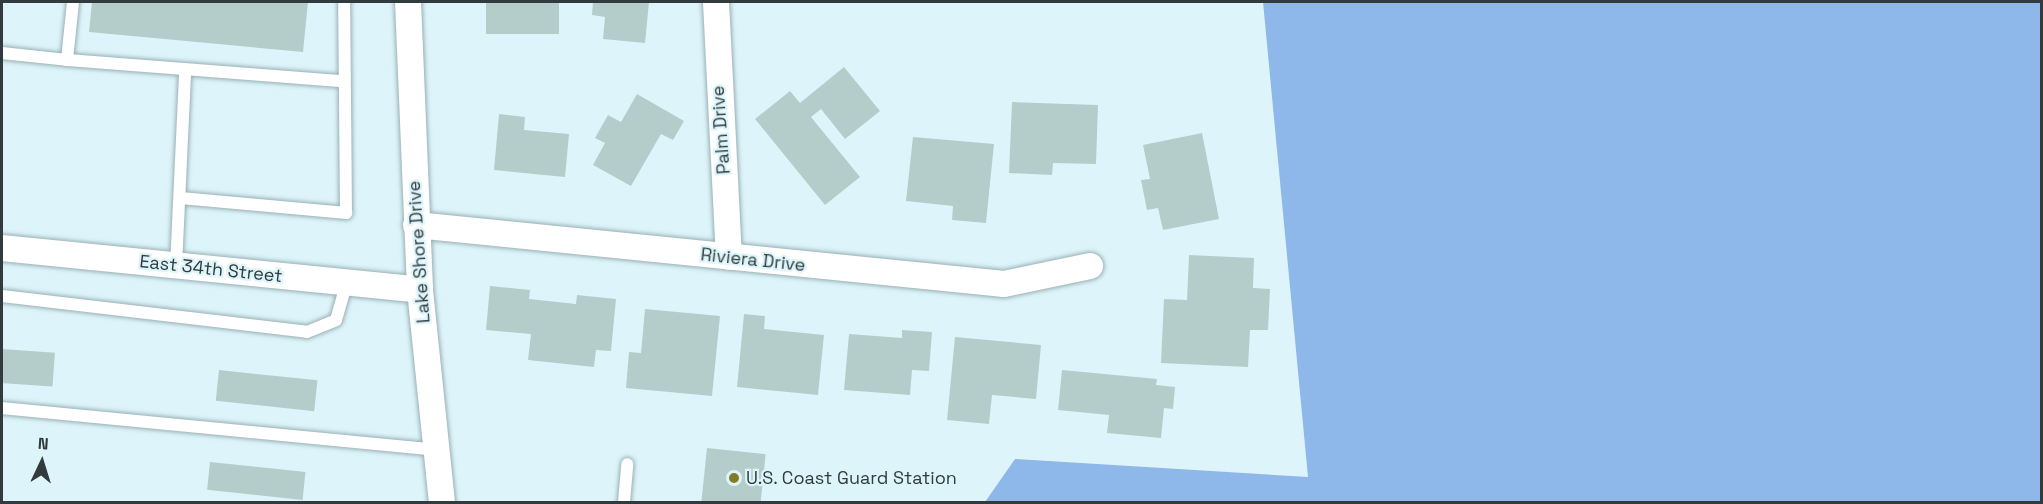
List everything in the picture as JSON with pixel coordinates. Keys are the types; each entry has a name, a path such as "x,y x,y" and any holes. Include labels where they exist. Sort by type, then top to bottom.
{"street":[{"name":"Lake Shore Drive","path":"408,2 420,290 442,502"},
{"name":"Palm Drive","path":"716,2 729,258"},
{"name":"Riviera Drive","path":"416,225 1004,284 1090,266"},
{"name":"East 34th Street","path":"2,248 420,290"}],"lane":[{"path":"67,60 73,2"},
{"path":"181,198 346,213 344,2"},
{"path":"2,53 185,72 343,81"},
{"path":"176,266 181,198 185,72"},
{"path":"2,296 307,332 336,320 347,282"},
{"path":"2,408 435,450"},
{"path":"624,502 627,464"}],"water":[{"path":"1263,2 2041,2 2041,502 985,502 1015,459 1308,477"}],"building":[{"path":"92,2 308,2 303,52 89,32"},
{"path":"486,2 559,2 559,34 486,34"},
{"path":"593,2 649,2 645,43 603,39 605,17 592,15"},
{"path":"844,67 880,111 845,139 821,109 811,117 860,177 825,205 755,119 790,91 800,103"},
{"path":"637,94 684,121 673,140 661,134 631,186 593,165 605,143 595,138 608,115 621,122"},
{"path":"1012,102 1098,105 1096,164 1053,163 1052,175 1009,173"},
{"path":"499,114 525,117 524,130 569,134 565,177 494,170"},
{"path":"1202,133 1219,219 1163,230 1158,208 1147,210 1141,180 1150,179 1143,145"},
{"path":"913,137 994,144 986,223 952,220 953,206 906,201"},
{"path":"1189,255 1254,258 1253,288 1270,289 1268,330 1250,330 1248,367 1161,363 1164,299 1187,300"},
{"path":"490,286 530,290 529,299 576,304 577,295 616,299 611,351 596,350 594,367 528,360 531,334 486,330"},
{"path":"645,309 720,316 712,396 626,388 629,352 641,353"},
{"path":"744,314 765,316 764,329 824,335 818,395 737,387"},
{"path":"902,330 932,332 929,371 912,370 910,395 844,390 849,334 902,338"},
{"path":"955,337 1041,345 1036,399 992,395 989,424 947,420"},
{"path":"2,349 55,353 52,387 2,383"},
{"path":"219,370 317,380 314,411 216,401"},
{"path":"1062,370 1157,379 1156,385 1175,387 1173,409 1164,408 1161,438 1107,433 1109,415 1058,410"},
{"name":"U.S. Coast Guard Station","path":"707,448 766,454 761,502 701,502"},
{"path":"210,462 305,472 303,500 207,490"}],"place":[{"name":"U.S. Coast Guard Station","path":"734,478"}]}
